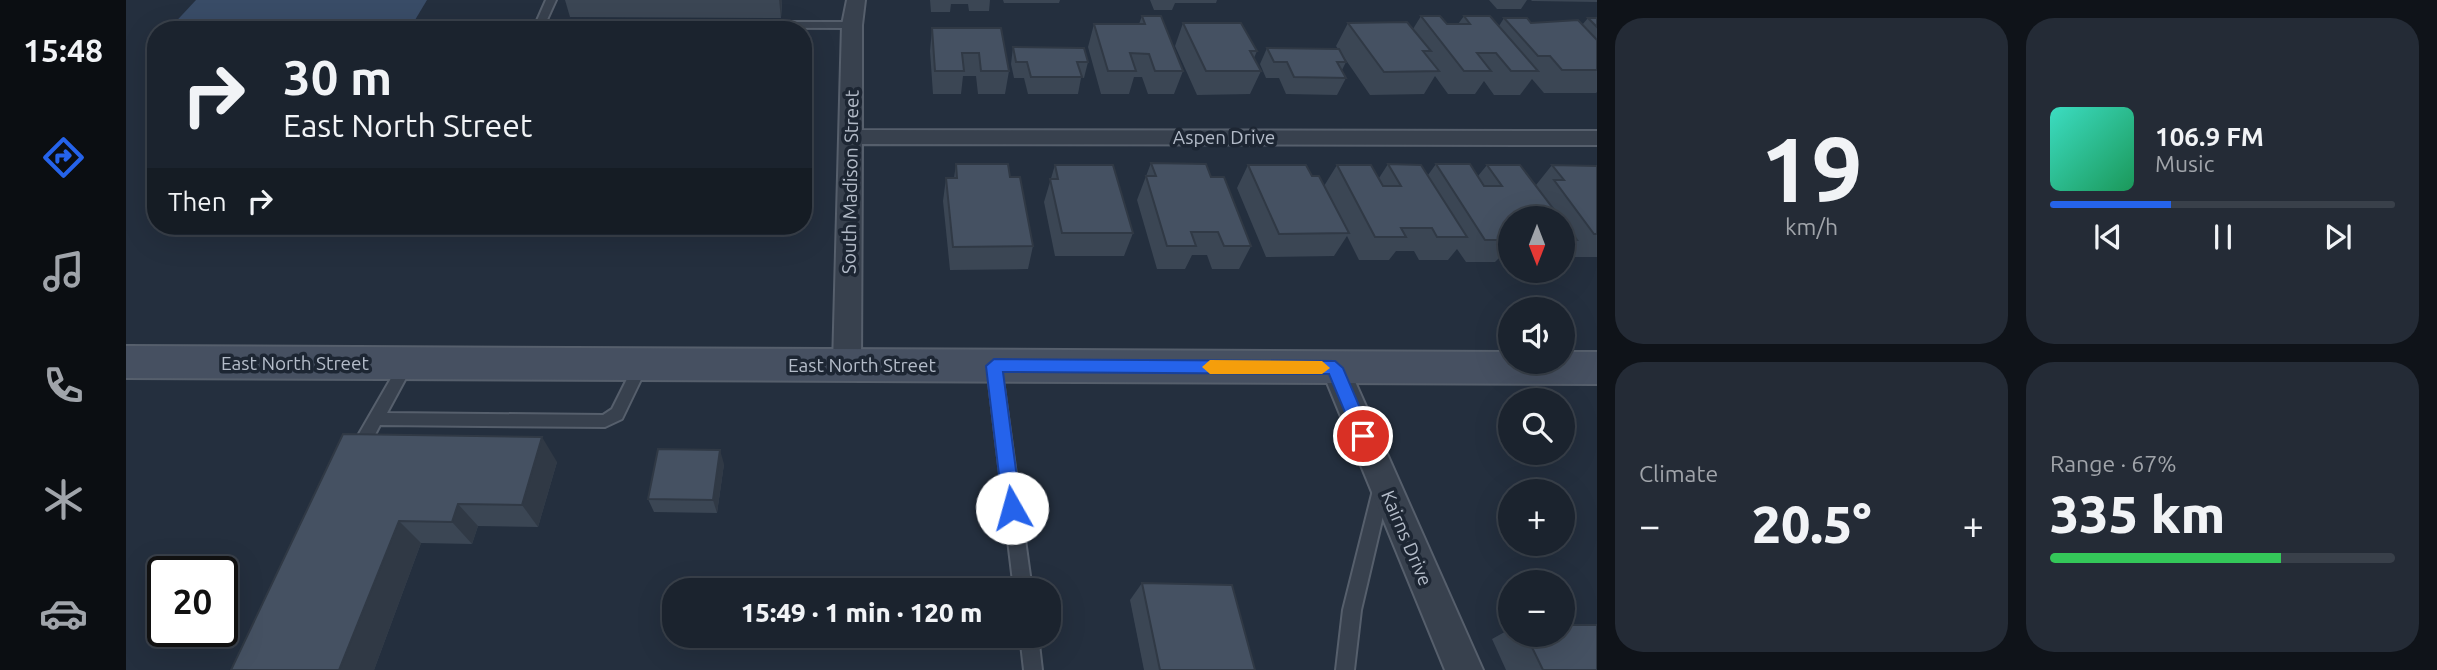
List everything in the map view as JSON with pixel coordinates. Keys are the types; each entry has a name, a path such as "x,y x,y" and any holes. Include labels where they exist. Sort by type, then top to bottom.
{"street":[{"name":"South Madison Street","path":"847,365 852,25 856,0"},
{"name":"Aspen Drive","path":"851,137 1597,138"},
{"name":"East North Street","path":"126,362 1597,369"},
{"name":"Kairns Drive","path":"1335,368 1464,670"}],"lane":[{"path":"542,21 551,0"},
{"path":"812,25 852,25"},
{"path":"348,468 378,419 407,363"},
{"path":"378,419 605,421 617,414 641,364"},
{"path":"994,366 1021,578"},
{"path":"1345,670 1352,610 1383,482"},
{"path":"1030,648 1033,670"}],"water":[{"path":"196,0 427,0 414,21 176,21"}],"building":[{"path":"1142,16 1161,16 1183,71 1155,71 1149,54 1130,53 1136,71 1108,71 1094,24 1145,24"},
{"path":"1421,16 1440,16 1447,24 1470,24 1464,16 1490,16 1538,71 1511,71 1496,53 1477,53 1491,71 1464,71"},
{"path":"1504,18 1527,18 1531,23 1578,20 1597,40 1597,70 1562,70 1550,56 1538,56"},
{"path":"1588,18 1597,18 1597,27"},
{"path":"1407,22 1431,51 1423,51 1439,71 1384,72 1348,23"},
{"path":"1183,23 1241,23 1257,51 1250,51 1261,71 1206,71"},
{"path":"932,28 1001,28 1009,71 981,71 979,53 962,53 964,71 935,71"},
{"path":"1013,47 1084,48 1088,62 1077,62 1082,77 1031,77 1027,62 1016,62"},
{"path":"1267,48 1339,49 1346,62 1337,62 1346,78 1294,77 1287,62 1274,62"},
{"path":"1151,163 1206,164 1211,177 1224,177 1251,246 1224,246 1218,232 1191,232 1196,246 1167,246 1146,176 1156,176"},
{"path":"956,164 1008,164 1010,177 1020,177 1033,246 953,247 946,178 957,178"},
{"path":"1388,164 1421,165 1467,237 1437,237 1432,228 1401,228 1406,237 1375,237 1337,165 1371,165 1383,186 1401,186"},
{"path":"1436,164 1470,164 1484,186 1502,186 1487,165 1520,165 1551,206 1498,206 1498,240 1485,240"},
{"path":"1055,165 1113,165 1133,233 1062,233 1050,179 1058,179"},
{"path":"1248,165 1306,165 1312,176 1319,176 1349,233 1279,234"},
{"path":"1552,165 1597,166 1597,234 1594,234 1554,180 1564,180"},
{"path":"343,434 542,437 522,505 458,504 452,522 399,521 339,670 231,670"},
{"path":"658,449 720,450 713,500 648,499"},
{"path":"1142,583 1232,585 1255,670 1160,670"},
{"path":"1575,625 1597,625 1597,670 1543,670 1532,647 1575,647"}],"slow traffic":[{"path":"1210,367 1322,368"}],"route":[{"path":"1012,508 994,366 1335,368 1363,436"}]}
